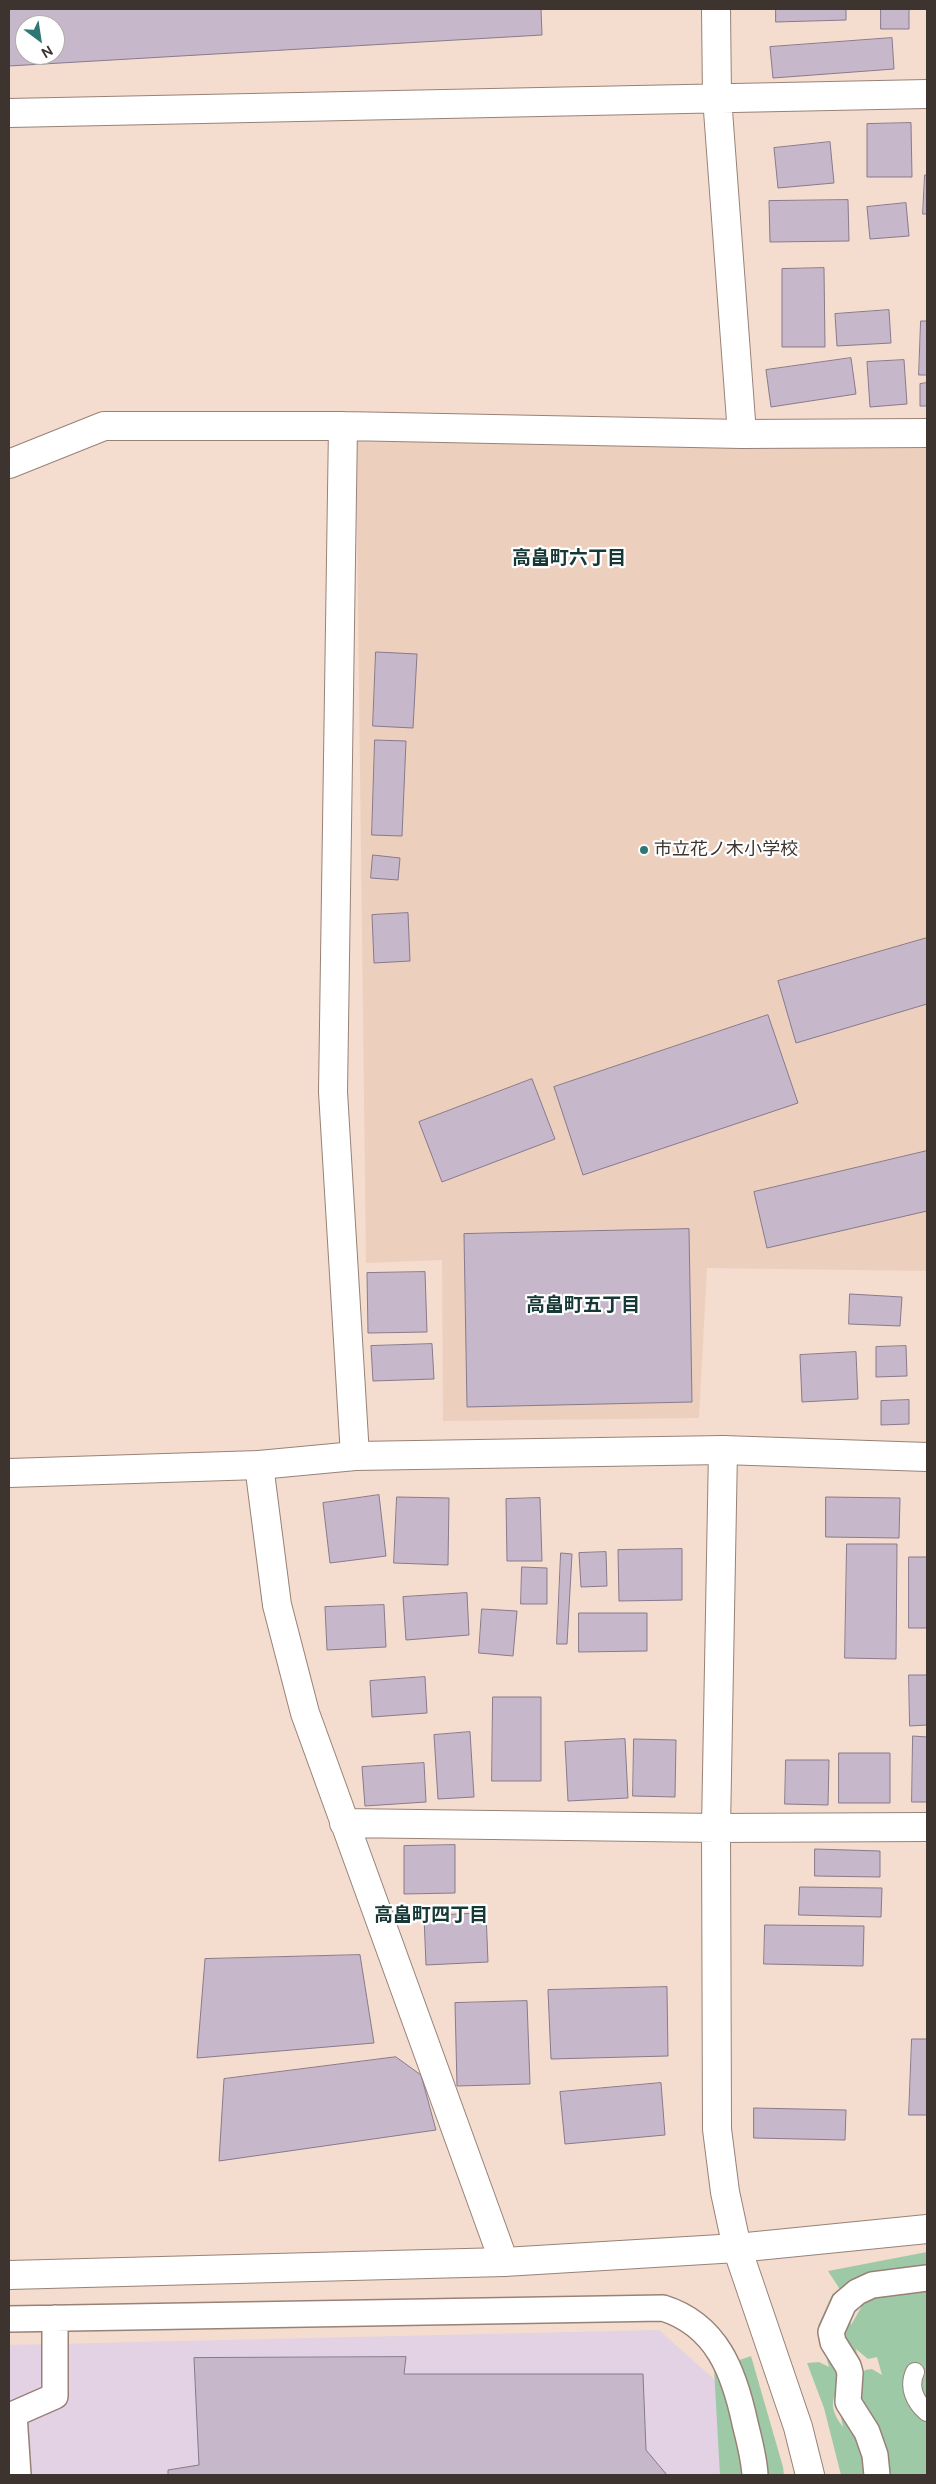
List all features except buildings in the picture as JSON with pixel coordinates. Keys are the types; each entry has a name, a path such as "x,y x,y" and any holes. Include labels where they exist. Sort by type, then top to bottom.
{"street":[{"path":"716,9 717,97 742,434"},
{"path":"9,113 927,94"},
{"path":"9,464 104,426 343,426 742,434 927,433"},
{"path":"343,426 333,1092 355,1456"},
{"path":"723,1450 716,1828 717,2129 725,2192 737,2248 798,2427 810,2475"},
{"path":"9,1473 259,1465 355,1456 723,1450 927,1457"},
{"path":"259,1465 277,1605 305,1713 504,2262"},
{"path":"344,1823 716,1828 927,1828"},
{"path":"9,2275 504,2262 737,2248 927,2229"},
{"path":"877,2475 875,2454 867,2432 848,2402 850,2373 848,2366 833,2342 831,2332 844,2302 857,2292 872,2285 927,2278"},
{"path":"9,2319 663,2308 678,2313 707,2334 728,2364 736,2384 755,2475"},
{"path":"18,2475 14,2414 55,2396 55,2318"}],"lane":[{"path":"916,2372 911,2386 916,2399 927,2412"}],"shaded area":[{"name":"市立花ノ木小学校","path":"356,440 927,440 927,1271 707,1268 699,1418 443,1421 442,1260 366,1263"},
{"path":"659,2330 723,2387 725,2475 9,2475 9,2345"}],"green space":[{"path":"927,2252 927,2475 888,2475 883,2439 867,2406 882,2475 841,2475 824,2408 807,2363 819,2362 829,2367 818,2326 833,2293 849,2312 851,2325 862,2306 852,2308 828,2271","holes":["856,2349 868,2359 877,2357 882,2375 872,2369 865,2370 861,2377","836,2393 843,2427 833,2407"]},
{"path":"751,2356 784,2475 720,2475 714,2369"}],"place":[{"name":"市立花ノ木小学校","path":"644,850"}],"district":[{"name":"高畠町六丁目","path":"569,559"},
{"name":"高畠町五丁目","path":"583,1306"},
{"name":"高畠町四丁目","path":"431,1916"}]}
